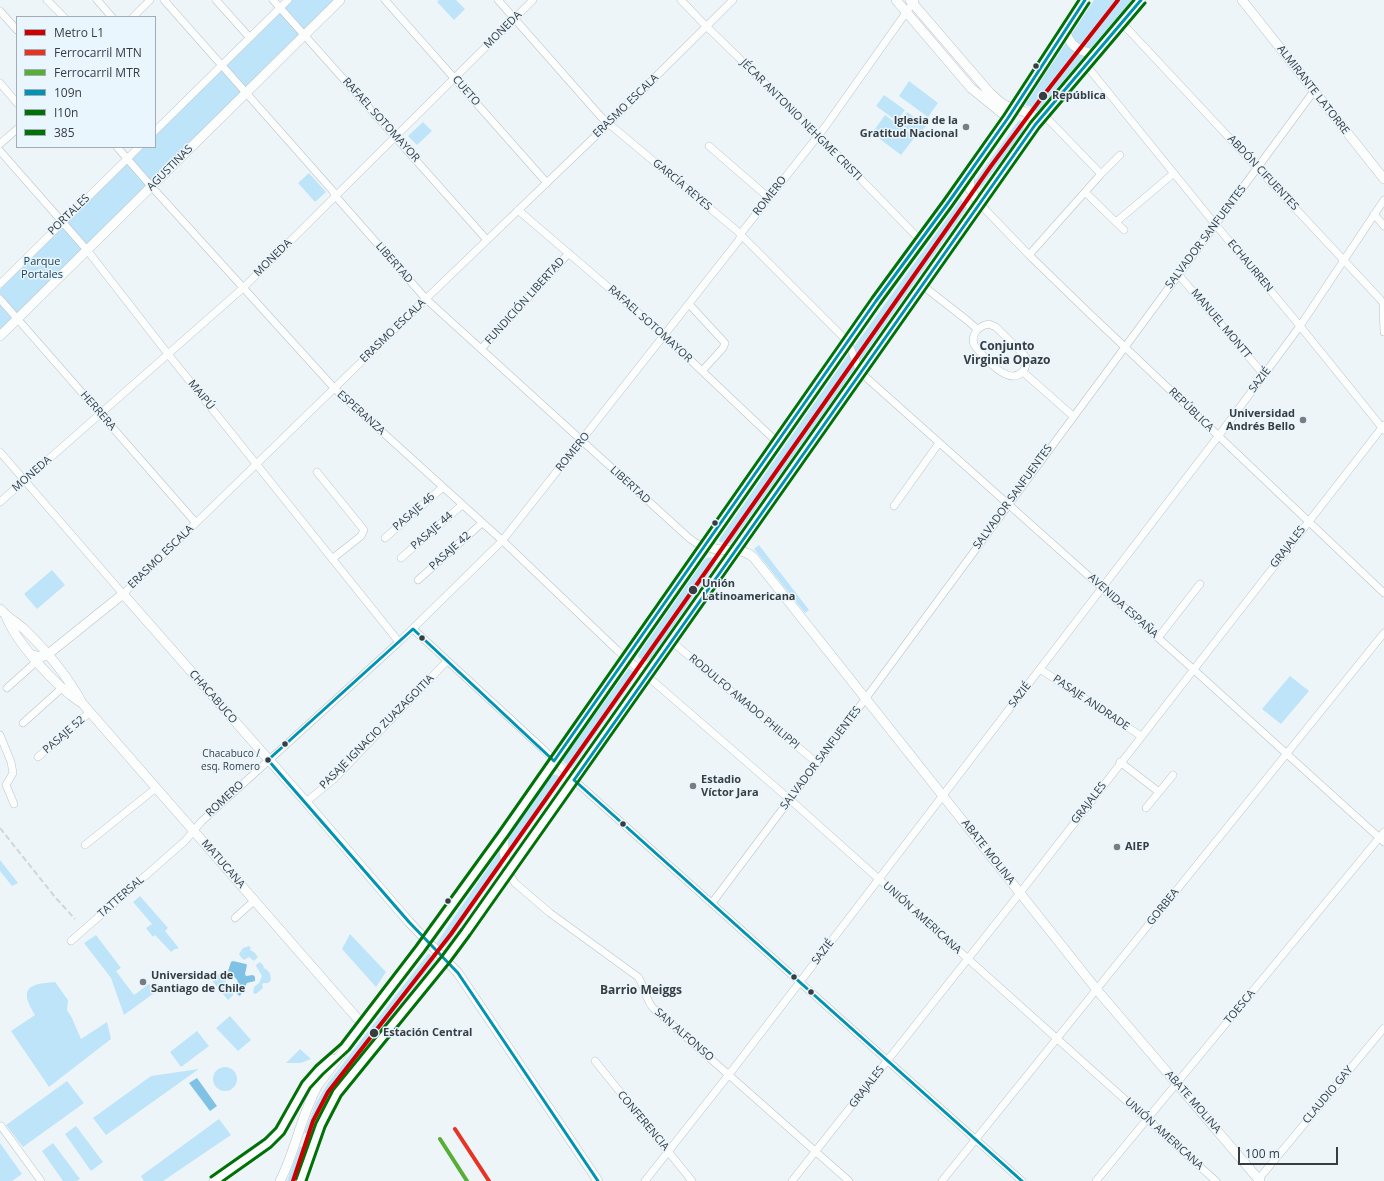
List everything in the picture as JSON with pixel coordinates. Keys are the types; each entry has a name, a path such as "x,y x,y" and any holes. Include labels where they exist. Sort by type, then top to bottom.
{"main road":[{"name":"AGUSTINAS","path":"0,336 340,0"},
{"path":"896,0 976,93 1008,118"},
{"path":"280,1181 310,1099 318,1085 427,940 504,833 848,342 1015,108 1085,0"},
{"path":"301,1181 317,1131 330,1104 342,1087 446,959 574,780 1043,114 1141,0"},
{"name":"ALMIRANTE LATORRE","path":"1242,0 1384,179"},
{"path":"913,1 942,37 995,97 1006,105 1031,115 1034,119 1035,125"},
{"path":"1066,30 1069,41 1075,48 1084,52 1095,54"},
{"path":"934,44 942,37"},
{"path":"969,173 970,189 979,203"},
{"name":"ABATE MOLINA","path":"705,546 715,549 745,552 754,558 1097,990 1259,1180"},
{"name":"ERASMO ESCALA","path":"47,655 123,594"},
{"name":"CHACABUCO","path":"123,594 306,802 409,922 446,959 464,980 598,1181"},
{"name":"MATUCANA","path":"3,613 24,630 47,655 68,679 82,703 363,1024"},
{"name":"MATUCANA","path":"3,613 14,634 35,658 62,688 82,703"},
{"path":"35,658 47,655"},
{"path":"504,833 504,852 508,872"},
{"path":"214,1181 275,1138 284,1127 306,1085 319,1070 346,1047"}],"street":[{"path":"47,0 63,16"},
{"path":"97,0 111,16"},
{"path":"134,16 150,0"},
{"name":"LIBERTAD","path":"164,0 426,299 689,538 696,543 705,546"},
{"path":"216,0 250,38"},
{"name":"RAFAEL SOTOMAYOR","path":"273,0 305,34 487,240"},
{"path":"156,130 288,0"},
{"name":"CUETO","path":"385,0 547,183"},
{"name":"GARCÍA REYES","path":"498,0 608,124 741,235 848,342 860,372"},
{"name":"MONEDA","path":"0,502 243,288 533,0"},
{"name":"JÉCAR ANTONIO NEHGME CRISTI","path":"681,0 818,135 920,240"},
{"name":"ERASMO ESCALA","path":"123,594 608,124 733,0"},
{"name":"ROMERO","path":"171,854 185,841 202,821 413,629 502,541 582,441 664,334 740,240 742,232 818,135 907,12 913,1"},
{"path":"0,11 16,29"},
{"name":"ABDÓN CIFUENTES","path":"1122,22 1380,299 1383,303 1384,332"},
{"name":"ECHAURREN","path":"1086,65 1383,428"},
{"path":"0,83 16,102"},
{"name":"SALVADOR SANFUENTES","path":"712,903 866,698 1314,91"},
{"path":"1043,114 1101,174"},
{"path":"0,144 16,130"},
{"path":"709,146 769,198"},
{"name":"ESPERANZA","path":"118,148 335,389 627,657"},
{"name":"PORTALES","path":"0,284 138,148"},
{"name":"MAIPÚ","path":"0,151 87,250 168,354 399,642"},
{"path":"1029,255 1101,174 1120,155"},
{"path":"1116,222 1174,173"},
{"path":"1086,192 1124,230"},
{"name":"SAZIÉ","path":"646,1181 1219,436 1300,326 1384,200"},
{"name":"REPÚBLICA","path":"979,203 1029,255 1124,347 1384,593"},
{"name":"RAFAEL SOTOMAYOR","path":"518,210 664,334 778,443"},
{"path":"1374,214 1384,226"},
{"name":"FUNDICIÓN LIBERTAD","path":"481,349 569,253"},
{"name":"MANUEL MONTT","path":"1178,274 1264,375"},
{"path":"922,285 968,321 977,330"},
{"name":"HERRERA","path":"0,299 196,523"},
{"path":"689,304 724,342 723,348 702,371"},
{"path":"989,324 996,327 1020,350 1026,358 1024,372 1013,377 1003,374 974,345 973,339 977,330 983,325 989,324"},
{"name":"AVENIDA ESPAÑA","path":"860,372 1286,754 1382,837"},
{"path":"1024,372 1073,416"},
{"name":"GRAJALES","path":"792,1181 1020,892 1308,521 1383,428"},
{"path":"894,506 939,443"},
{"name":"CHACABUCO","path":"0,452 123,594"},
{"path":"317,472 364,530 361,536 332,559"},
{"name":"PASAJE 46","path":"385,538 443,487"},
{"name":"PASAJE 44","path":"401,558 462,505"},
{"name":"PASAJE 42","path":"418,580 482,523"},
{"path":"1158,638 1200,584"},
{"path":"413,629 574,780 1022,1181"},
{"name":"GORBEA","path":"942,1181 1384,633"},
{"name":"RODULFO AMADO PHILIPPI","path":"671,641 817,763"},
{"name":"UNIÓN AMERICANA","path":"627,657 790,799 1216,1181"},
{"path":"7,688 35,658"},
{"name":"PASAJE IGNACIO ZUAZAGOITIA","path":"306,802 334,779 447,661"},
{"name":"PASAJE ANDRADE","path":"1040,669 1141,736"},
{"path":"23,723 62,688"},
{"name":"PASAJE 52","path":"38,758 90,712"},
{"path":"0,735 11,762 13,773 6,785 14,804"},
{"path":"1120,762 1159,792"},
{"path":"1146,808 1173,775"},
{"path":"85,845 156,788"},
{"name":"TOESCA","path":"1096,1181 1382,837"},
{"name":"TATTERSAL","path":"71,940 171,854"},
{"name":"SAN ALFONSO","path":"508,872 515,883 550,913 638,977 653,1008 849,1181"},
{"path":"235,918 254,900"},
{"name":"CLAUDIO GAY","path":"1259,1180 1384,1028"},
{"name":"CONFERENCIA","path":"594,1061 692,1181"},
{"path":"0,1126 41,1181"}],"green space":[{"name":"Parque Portales","path":"291,0 334,0 0,332 0,289 143,148 156,148 156,135"},
{"path":"439,0 456,0 465,9 454,20 437,2"},
{"path":"1094,0 1132,0 1037,112 1025,105"},
{"path":"909,81 938,103 928,117 899,96"},
{"path":"884,95 905,110 897,121 876,106"},
{"path":"907,112 926,126 918,136 899,123"},
{"path":"885,115 915,137 901,155 872,133"},
{"path":"1019,120 1022,121 1024,126 1021,134 982,186 980,188 975,187 974,182"},
{"path":"423,122 432,131 417,145 408,136"},
{"path":"309,173 326,192 315,202 298,183"},
{"path":"961,199 967,208 761,502 731,543 720,542 719,540 721,537 846,358"},
{"path":"759,545 809,610 805,613 754,549"},
{"path":"712,557 715,560 715,565 652,657 647,662 639,658 638,656 640,652 704,560"},
{"path":"52,570 65,585 37,609 24,594"},
{"path":"629,668 637,674 636,676 572,768 570,768 563,761 564,758"},
{"path":"1290,676 1309,691 1281,724 1262,709"},
{"path":"553,775 560,777 560,783 449,942 444,947 439,946 437,943 438,941 550,777"},
{"path":"0,860 18,883 12,886 0,871"},
{"path":"140,896 168,928 165,931 178,949 171,952 155,935 153,937 146,928 152,924 133,902"},
{"path":"350,934 386,972 376,987 342,949"},
{"path":"96,935 121,968 116,971 134,995 149,984 157,991 124,1015 111,978 84,943"},
{"path":"249,946 251,948 250,950 258,957 254,961 249,957 244,960 239,954 243,948"},
{"path":"428,954 430,954 435,960 325,1099 319,1109 310,1134 304,1133 316,1103 328,1083"},
{"path":"260,962 269,972 271,980 268,983 262,984 263,988 256,994 253,993 254,987 259,983 262,976 256,966"},
{"path":"219,974 224,975 226,981 224,983 233,989 233,995 228,1000 213,982"},
{"path":"55,982 68,1000 67,1010 81,1039 107,1022 111,1039 49,1087 11,1031 35,1015 27,999 28,990 32,986 38,984"},
{"path":"230,1016 251,1040 238,1051 216,1028"},
{"path":"197,1031 209,1046 181,1067 170,1052"},
{"path":"300,1049 311,1059 301,1063 286,1063"},
{"path":"225,1067 233,1071 237,1079 233,1087 225,1091 217,1087 213,1079 217,1071"},
{"path":"199,1069 106,1135 93,1118 151,1076"},
{"path":"67,1081 84,1103 23,1147 6,1125"},
{"path":"219,1119 231,1135 163,1181 144,1181 141,1176"},
{"path":"76,1126 103,1162 91,1171 65,1134"},
{"path":"0,1143 22,1174 12,1181 0,1181"},
{"path":"53,1143 80,1179 77,1181 63,1181 42,1151"},
{"path":"300,1146 305,1148 295,1179 294,1181 287,1181"}],"shaded area":[{"path":"233,961 246,964 246,976 253,975 255,977 255,981 247,983 240,996 237,994 237,980 228,971 231,962"},
{"path":"197,1078 217,1106 210,1111 189,1083"}],"railway":[{"path":"0,828 55,897 75,919"}],"metro line":[{"name":"L1","path":"293,1181 313,1121 328,1092 451,934 991,166 1043,96 1118,0"}],"rail line":[{"name":"MTN","path":"455,1129 489,1181"},
{"name":"MTR","path":"440,1139 467,1181"}],"transit line":[{"name":"385","path":"211,1177 265,1139 276,1128 302,1082 316,1066 341,1044 416,946 500,830 872,298 1004,115 1079,0"},
{"name":"109n","path":"598,1181 458,973 409,922 268,760 413,629 554,761 876,301 1008,118 1085,0"},
{"name":"385","path":"296,1179 316,1123 333,1090 442,956 462,929 1031,122 1134,0"},
{"name":"109n","path":"1022,1181 574,780 1035,125 1141,0"},
{"name":"I10n","path":"223,1181 271,1147 284,1134 310,1088 349,1050 424,952 508,836 880,304 1012,121 1089,3"},
{"name":"I10n","path":"306,1181 325,1127 341,1096 450,962 470,935 1039,128 1145,3"}],"place":[{"name":"República","path":"1043,96"},
{"name":"Iglesia de la Gratitud Nacional","path":"966,127"},
{"name":"Universidad Andrés Bello","path":"1303,420"},
{"name":"Unión Latinoamericana","path":"693,590"},
{"name":"Chacabuco / esq. Romero","path":"268,760"},
{"name":"Estadio Víctor Jara","path":"693,786"},
{"name":"AIEP","path":"1117,847"},
{"name":"Universidad de Santiago de Chile","path":"143,982"},
{"name":"Estación Central","path":"374,1033"}],"district":[{"name":"Conjunto Virginia Opazo","path":"1007,354"},
{"name":"Barrio Meiggs","path":"641,991"}]}
